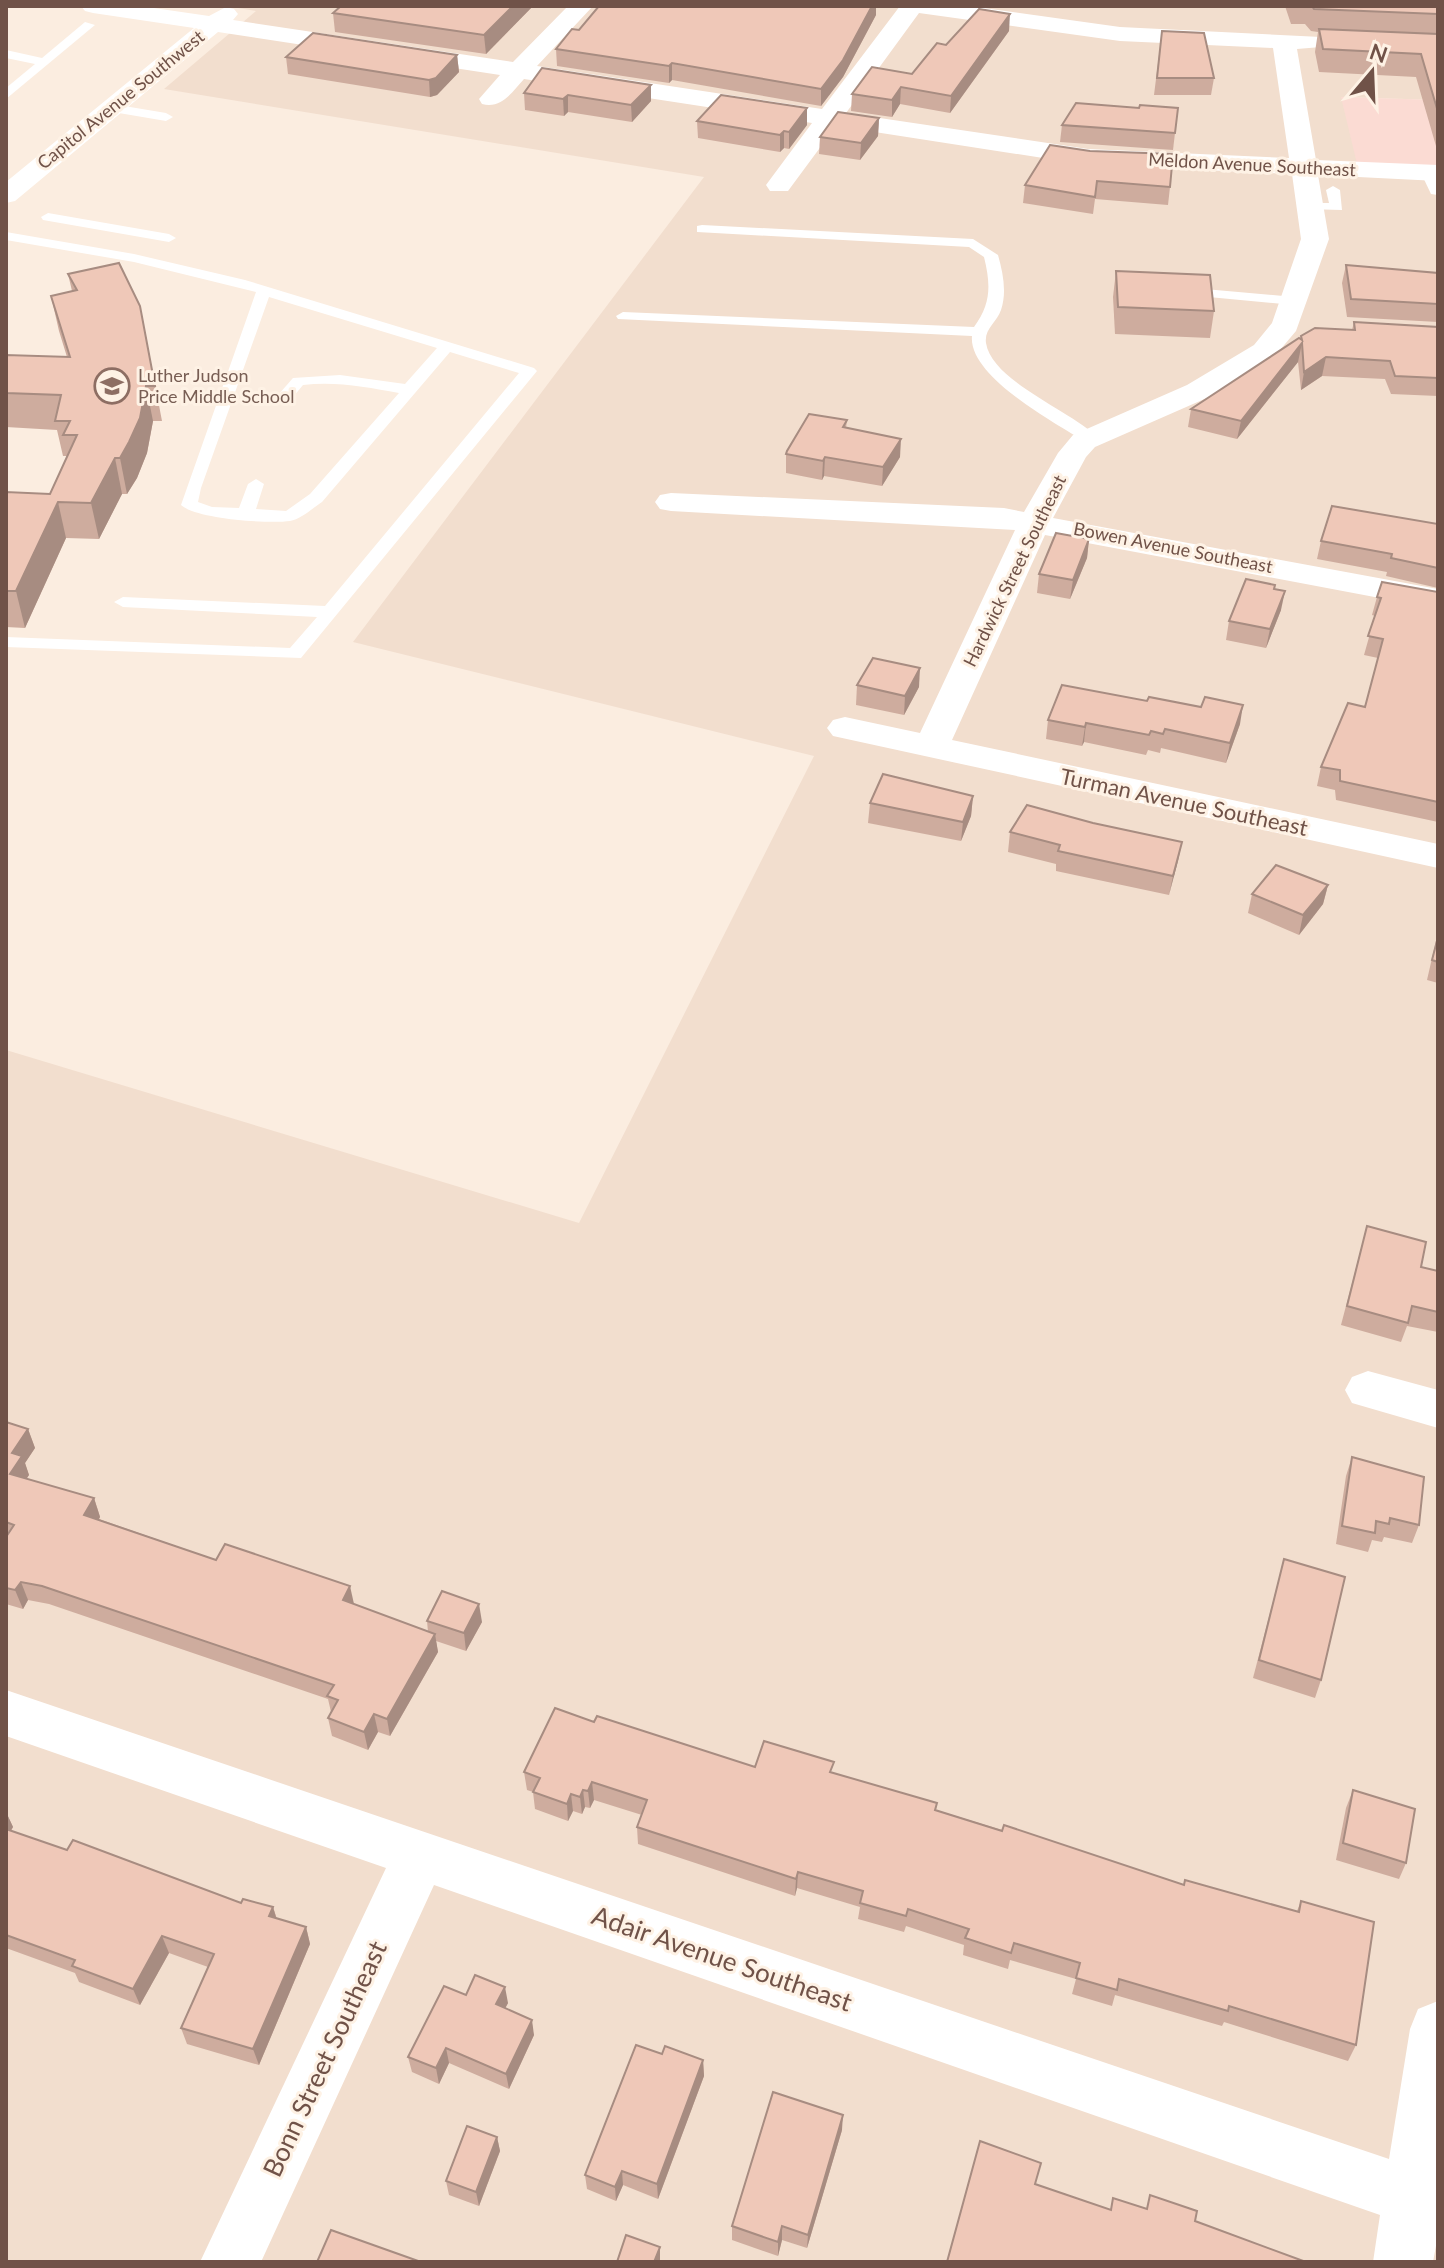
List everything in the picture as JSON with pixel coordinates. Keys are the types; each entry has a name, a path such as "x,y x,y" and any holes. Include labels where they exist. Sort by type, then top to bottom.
{"street":[{"name":"Capitol Avenue Southwest","path":"6,195 18,171 112,108 236,6"},
{"path":"491,99 581,6"},
{"path":"779,185 915,6 1120,34 1330,42"},
{"name":"Meldon Avenue Southeast","path":"91,16 212,26 1088,157 1304,167 1434,179"},
{"name":"Hardwick Street Southeast","path":"931,747 1035,522 1073,453 1090,438 1198,391 1264,351 1298,319 1315,239 1327,201 1304,167 1284,41"},
{"name":"Bowen Avenue Southeast","path":"671,502 1004,518 1438,599"},
{"name":"Turman Avenue Southeast","path":"845,728 1438,856"},
{"path":"1368,1390 1438,1409"},
{"name":"Adair Avenue Southeast","path":"6,1713 1425,2201"},
{"name":"Bonn Street Southeast","path":"230,2262 420,1855"},
{"path":"1403,2262 1425,2201 1438,2029"}],"lane":[{"path":"6,95 91,16"},
{"path":"6,54 43,62"},
{"path":"112,108 166,117"},
{"path":"1327,201 1338,224"},
{"path":"48,217 169,238"},
{"path":"87,250 111,228"},
{"path":"702,229 973,243 991,255 998,278 993,313 978,332 978,346 1003,381 1090,438"},
{"path":"6,236 134,258 264,290 529,371 295,654 6,642"},
{"path":"264,290 189,505 210,512 289,516 316,498 447,346"},
{"path":"1166,291 1298,319"},
{"path":"623,316 978,332"},
{"path":"287,394 298,381 318,378 352,379 410,390"},
{"path":"245,516 256,484"},
{"path":"123,602 332,612"}],"shaded area":[{"path":"226,6 1438,6 1438,100 1341,97 1438,170 1438,2262 6,2262 6,1050 579,1223 814,756 353,642 704,177 164,89 256,11"},
{"path":"1341,97 1438,100 1438,170 1358,168"}],"building":[{"path":"341,6 513,6 484,35 333,13"},
{"path":"599,6 872,6 843,60 821,89 672,63 669,66 556,49 572,29 579,30"},
{"path":"1312,6 1438,6 1438,14 1314,9"},
{"path":"979,9 1010,14 951,96 901,87 892,100 852,94 872,67 912,74 937,43 946,45"},
{"path":"1319,29 1438,34 1438,112 1421,54 1323,49"},
{"path":"1162,31 1204,33 1214,78 1157,78"},
{"path":"313,33 457,55 436,78 429,80 286,57"},
{"path":"542,68 651,85 631,105 568,95 563,99 524,93"},
{"path":"721,95 807,108 789,132 784,131 780,135 697,121"},
{"path":"1076,103 1178,108 1175,133 1062,125"},
{"path":"838,112 879,118 861,143 820,137"},
{"path":"1050,145 1090,151 1173,154 1170,187 1097,181 1095,197 1025,185"},
{"path":"119,263 140,306 155,386 146,386 140,418 129,442 120,458 115,458 91,503 58,502 16,591 6,591 6,492 50,494 77,435 63,435 70,421 55,421 61,395 6,393 6,355 70,357 51,296 77,290 68,274"},
{"path":"1346,265 1438,273 1438,304 1351,299"},
{"path":"1116,271 1210,275 1214,311 1118,307"},
{"path":"1354,322 1438,327 1438,378 1395,376 1390,361 1326,357 1304,372 1302,343 1241,421 1191,409 1299,338 1302,340 1301,336 1315,328 1355,330"},
{"path":"809,414 847,420 843,427 901,439 883,467 786,454"},
{"path":"1332,506 1438,524 1438,568 1391,558 1392,554 1321,541"},
{"path":"1056,533 1089,539 1073,580 1039,574"},
{"path":"1246,579 1275,585 1274,589 1285,591 1270,629 1229,621"},
{"path":"1382,582 1438,592 1438,802 1340,781 1340,770 1321,767 1348,703 1365,707 1383,639 1368,636 1381,598 1377,597"},
{"path":"873,658 920,668 905,696 857,685"},
{"path":"1062,685 1147,701 1149,697 1201,707 1205,697 1243,705 1230,743 1165,729 1163,734 1151,731 1149,735 1086,723 1085,727 1048,720"},
{"path":"883,774 973,796 963,822 870,803"},
{"path":"1027,805 1182,842 1173,876 1058,851 1060,845 1010,832"},
{"path":"1276,865 1328,885 1303,915 1252,894"},
{"path":"1438,937 1438,962 1432,960"},
{"path":"1367,1226 1426,1242 1421,1267 1438,1271 1438,1312 1412,1306 1408,1323 1347,1306"},
{"path":"6,1422 28,1429 12,1453 22,1456 10,1474 94,1498 84,1515 216,1560 225,1544 350,1586 343,1600 435,1634 387,1719 374,1714 364,1732 328,1718 338,1700 327,1696 334,1685 42,1586 21,1582 15,1590 6,1588 6,1537 14,1525 6,1522"},
{"path":"1352,1457 1424,1477 1419,1525 1390,1518 1389,1524 1376,1521 1375,1533 1342,1526"},
{"path":"1284,1559 1345,1577 1321,1680 1259,1660"},
{"path":"442,1591 479,1604 464,1633 427,1621"},
{"path":"555,1708 594,1722 597,1716 755,1767 764,1741 834,1762 830,1772 937,1803 935,1810 1002,1831 1004,1825 1184,1885 1185,1880 1299,1912 1301,1901 1374,1922 1356,2045 1229,2006 1228,2011 1119,1979 1117,1990 1076,1978 1080,1963 1014,1943 1011,1953 965,1938 969,1929 908,1909 906,1916 860,1903 863,1891 798,1872 796,1879 637,1827 647,1800 592,1782 588,1791 583,1790 580,1797 571,1794 567,1804 533,1792 540,1778 524,1772"},
{"path":"1353,1790 1415,1809 1406,1863 1343,1843"},
{"path":"6,1829 67,1850 73,1840 241,1903 243,1899 273,1907 269,1916 306,1927 253,2049 181,2028 214,1954 162,1936 133,1989 72,1966 75,1960 6,1935"},
{"path":"475,1975 505,1987 496,2004 532,2020 506,2074 446,2048 436,2068 408,2057 444,1986 466,1995"},
{"path":"636,2045 662,2054 665,2046 703,2060 657,2184 622,2171 615,2187 585,2175"},
{"path":"773,2092 843,2115 808,2235 782,2226 778,2242 732,2226"},
{"path":"467,2126 497,2137 476,2192 446,2181"},
{"path":"980,2141 1041,2163 1035,2184 1111,2210 1113,2198 1147,2209 1150,2195 1197,2211 1195,2221 1306,2262 947,2262"},
{"path":"331,2230 421,2262 317,2262"},
{"path":"626,2235 660,2247 654,2262 617,2262"}],"place":[{"name":"Luther Judson Price Middle School","path":"112,386"}]}
